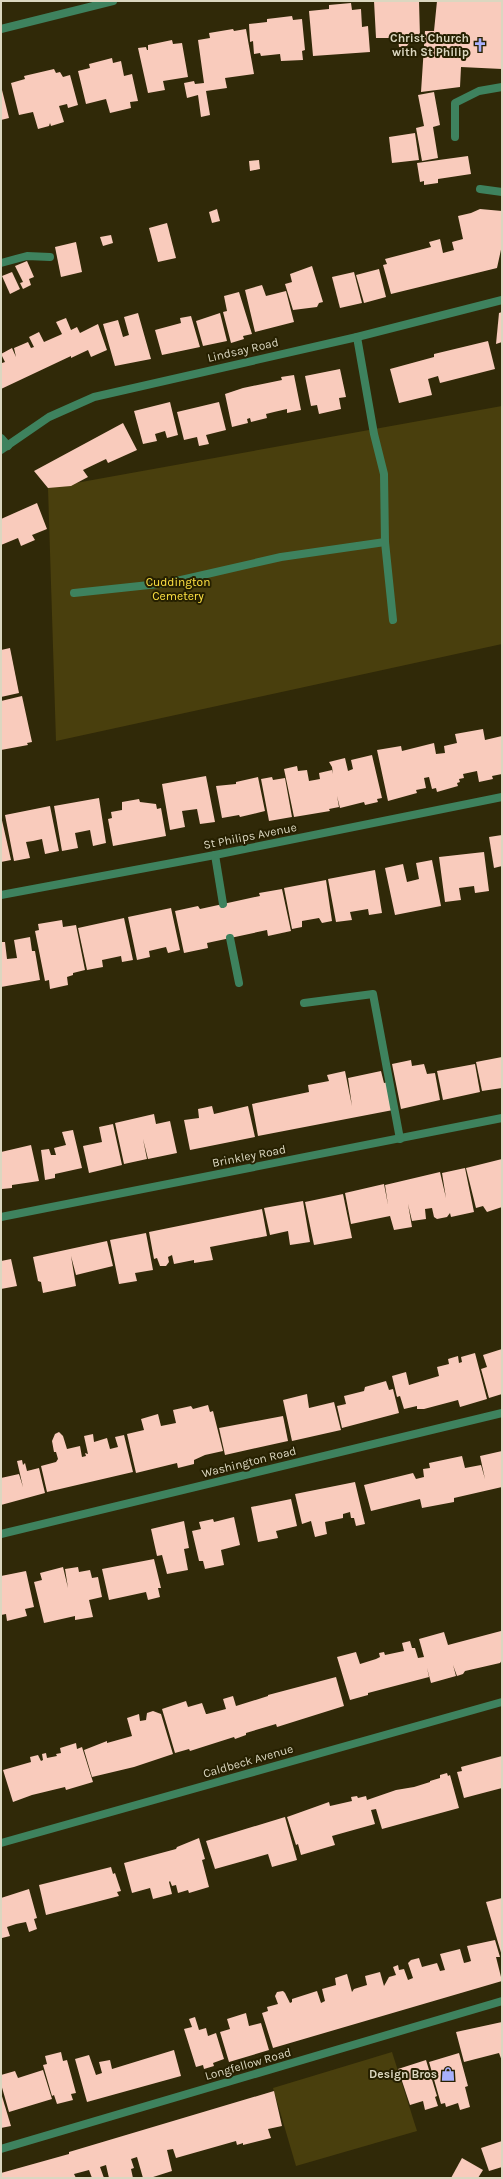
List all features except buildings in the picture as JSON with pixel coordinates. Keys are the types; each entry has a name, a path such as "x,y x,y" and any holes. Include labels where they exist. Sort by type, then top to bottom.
{"street":[{"path":"1,29 113,1"},
{"path":"455,137 456,102 480,91 502,87"},
{"path":"480,189 502,192"},
{"path":"1,263 27,256 50,257"},
{"name":"Lindsay Road","path":"4,448 50,417 94,397 357,337 502,300"},
{"path":"357,337 374,434 384,474 384,542 393,620"},
{"path":"1,438 4,448"},
{"path":"74,593 168,583 281,557 384,542"},
{"name":"St Philips Avenue","path":"1,895 216,855 502,797"},
{"path":"216,855 223,904"},
{"path":"230,938 239,983"},
{"path":"304,1003 373,994 400,1139"},
{"name":"Brinkley Road","path":"1,1218 502,1118"},
{"name":"Washington Road","path":"1,1534 502,1413"},
{"name":"Caldbeck Avenue","path":"1,1843 502,1702"},
{"name":"Longfellow Road","path":"1,2149 502,2001"}],"green space":[{"name":"Cuddington Cemetery","path":"502,406 502,644 56,741 48,488"},
{"path":"392,2052 417,2131 296,2166 273,2088"}],"place":[{"name":"Christ Church with St Philip","path":"480,45"},
{"name":"Design Bros","path":"448,2074"}]}
